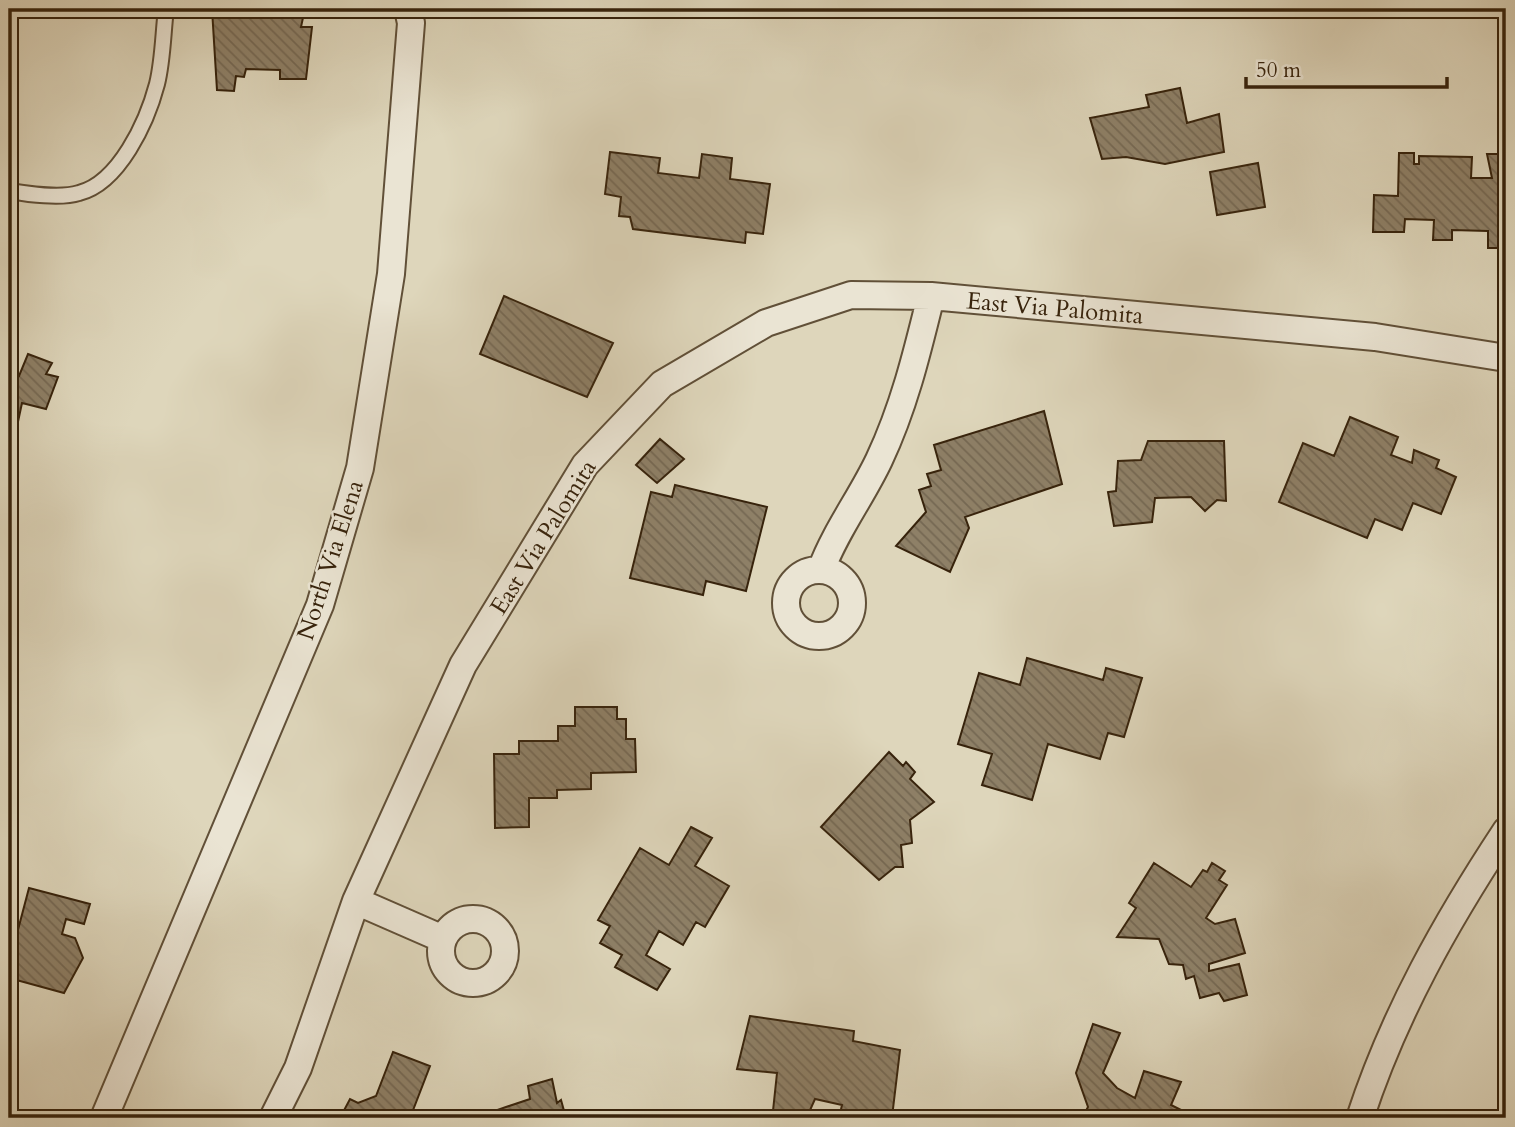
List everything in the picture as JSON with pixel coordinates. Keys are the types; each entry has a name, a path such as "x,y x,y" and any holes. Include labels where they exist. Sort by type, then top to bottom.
{"street":[{"name":"North Via Elena","path":"104,1118 320,605 360,468 391,274 411,23 408,9"},
{"name":"East Via Palomita","path":"273,1118 298,1068 356,901 463,665 585,465 662,384 766,323 851,295 931,296 1375,337 1506,358"},
{"path":"821,570 833,539 877,463 904,404 931,296"},
{"path":"1360,1118 1381,1054 1450,916 1506,831"},
{"path":"356,901 443,939"}],"lane":[{"path":"9,191 77,194 101,184 117,168 136,137 157,84 166,9"}],"building":[{"path":"53,9 121,9 121,12 53,16"},
{"path":"212,9 286,9 304,13 301,27 312,27 306,79 280,79 280,70 246,69 244,77 236,76 234,91 217,90"},
{"path":"1180,88 1187,123 1219,114 1224,152 1165,164 1126,157 1102,159 1090,118 1149,107 1146,95"},
{"path":"610,152 660,158 658,173 699,178 702,154 732,158 730,179 770,184 763,234 746,232 745,243 633,229 630,217 619,216 621,197 605,194"},
{"path":"1399,153 1414,153 1414,164 1419,164 1419,156 1472,157 1471,178 1492,178 1487,154 1506,154 1506,248 1488,248 1488,231 1452,230 1452,240 1433,240 1434,220 1405,219 1404,232 1373,232 1374,195 1398,196"},
{"path":"1258,163 1265,207 1217,215 1210,172"},
{"path":"504,296 613,343 587,397 480,354"},
{"path":"28,354 52,363 46,374 58,377 46,409 22,403 13,445 9,444 9,373 19,376"},
{"path":"1044,411 1062,484 965,517 969,528 950,572 896,546 926,512 919,490 931,486 927,474 941,470 934,445"},
{"path":"1350,417 1398,437 1391,455 1412,463 1414,450 1439,460 1436,468 1456,477 1441,514 1413,503 1402,530 1375,519 1367,538 1279,502 1303,443 1334,456"},
{"path":"660,439 684,459 657,483 636,465"},
{"path":"1148,441 1224,441 1226,501 1217,500 1205,511 1191,497 1155,498 1152,522 1114,526 1108,492 1116,491 1118,461 1141,460"},
{"path":"675,485 767,507 746,591 706,581 703,595 630,578 651,492 672,497"},
{"path":"1027,658 1103,680 1106,668 1142,678 1124,737 1108,733 1100,759 1048,744 1032,800 982,785 992,754 958,744 979,673 1020,685"},
{"path":"575,707 617,707 617,719 626,719 626,739 635,739 636,772 591,773 591,789 557,790 557,798 529,798 529,827 495,828 494,754 519,754 519,741 558,741 558,726 575,726"},
{"path":"889,752 903,766 906,762 915,772 910,779 934,802 910,820 912,843 901,845 903,867 895,867 879,880 821,827"},
{"path":"691,827 712,838 695,866 729,886 705,927 696,922 683,945 659,931 646,955 670,969 657,990 615,967 622,955 600,943 610,926 598,920 640,848 669,865"},
{"path":"1154,863 1191,887 1203,870 1207,872 1212,863 1225,871 1219,880 1227,885 1206,918 1215,924 1235,919 1245,953 1209,964 1209,971 1239,964 1247,995 1224,1001 1219,993 1200,998 1194,976 1186,979 1183,965 1169,964 1159,939 1117,937 1136,908 1129,903"},
{"path":"29,888 90,904 84,924 66,919 62,934 75,938 83,958 64,993 9,978 9,964"},
{"path":"750,1016 854,1031 853,1041 900,1050 892,1117 863,1113 863,1118 839,1118 842,1105 815,1099 807,1117 773,1111 777,1073 737,1069"},
{"path":"1093,1024 1120,1033 1103,1073 1117,1088 1135,1098 1144,1071 1181,1082 1171,1105 1187,1113 1184,1118 1082,1118 1088,1107 1076,1073"},
{"path":"393,1052 430,1066 410,1118 340,1118 350,1099 358,1103 376,1096"},
{"path":"552,1079 557,1103 561,1100 566,1118 500,1118 497,1110 530,1099 528,1086"}]}
